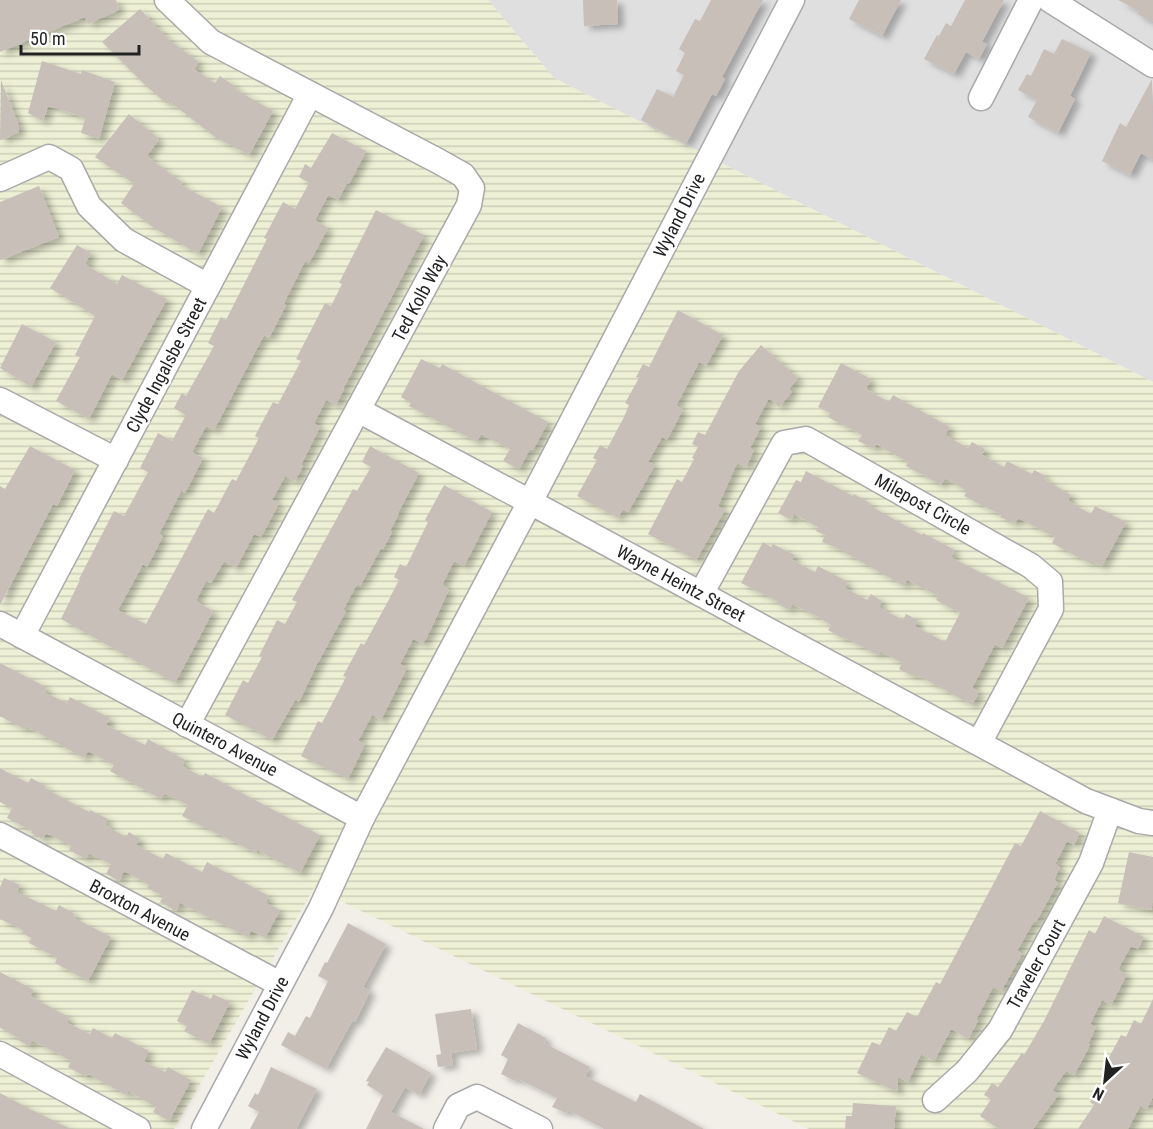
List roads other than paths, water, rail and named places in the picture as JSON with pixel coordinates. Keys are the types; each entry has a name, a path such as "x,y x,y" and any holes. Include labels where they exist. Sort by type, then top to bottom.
{"street":[{"name":"Ted Kolb Way","path":"167,0 211,42 463,174 472,188 469,205 187,725"},
{"name":"Wyland Drive","path":"530,501 792,0"},
{"path":"981,98 1031,0"},
{"path":"1050,0 1153,64"},
{"name":"Clyde Ingalsbe Street","path":"22,636 310,94"},
{"path":"0,178 50,157 71,169 89,206 124,240 208,286"},
{"path":"0,400 116,460"},
{"name":"Wayne Heintz Street","path":"358,410 1086,801 1139,821 1153,823"},
{"name":"Milepost Circle","path":"701,594 784,443 806,439 1031,566 1050,582 1052,609 980,743"},
{"path":"362,818 530,501"},
{"name":"Quintero Avenue","path":"0,624 362,818"},
{"name":"Traveler Court","path":"935,1100 967,1071 1000,1030 1091,862 1110,810"},
{"name":"Wyland Drive","path":"204,1129 321,908 362,818"},
{"name":"Broxton Avenue","path":"0,835 280,984"},
{"path":"0,1054 138,1129"},
{"path":"446,1129 458,1106 477,1097 540,1129"}]}
